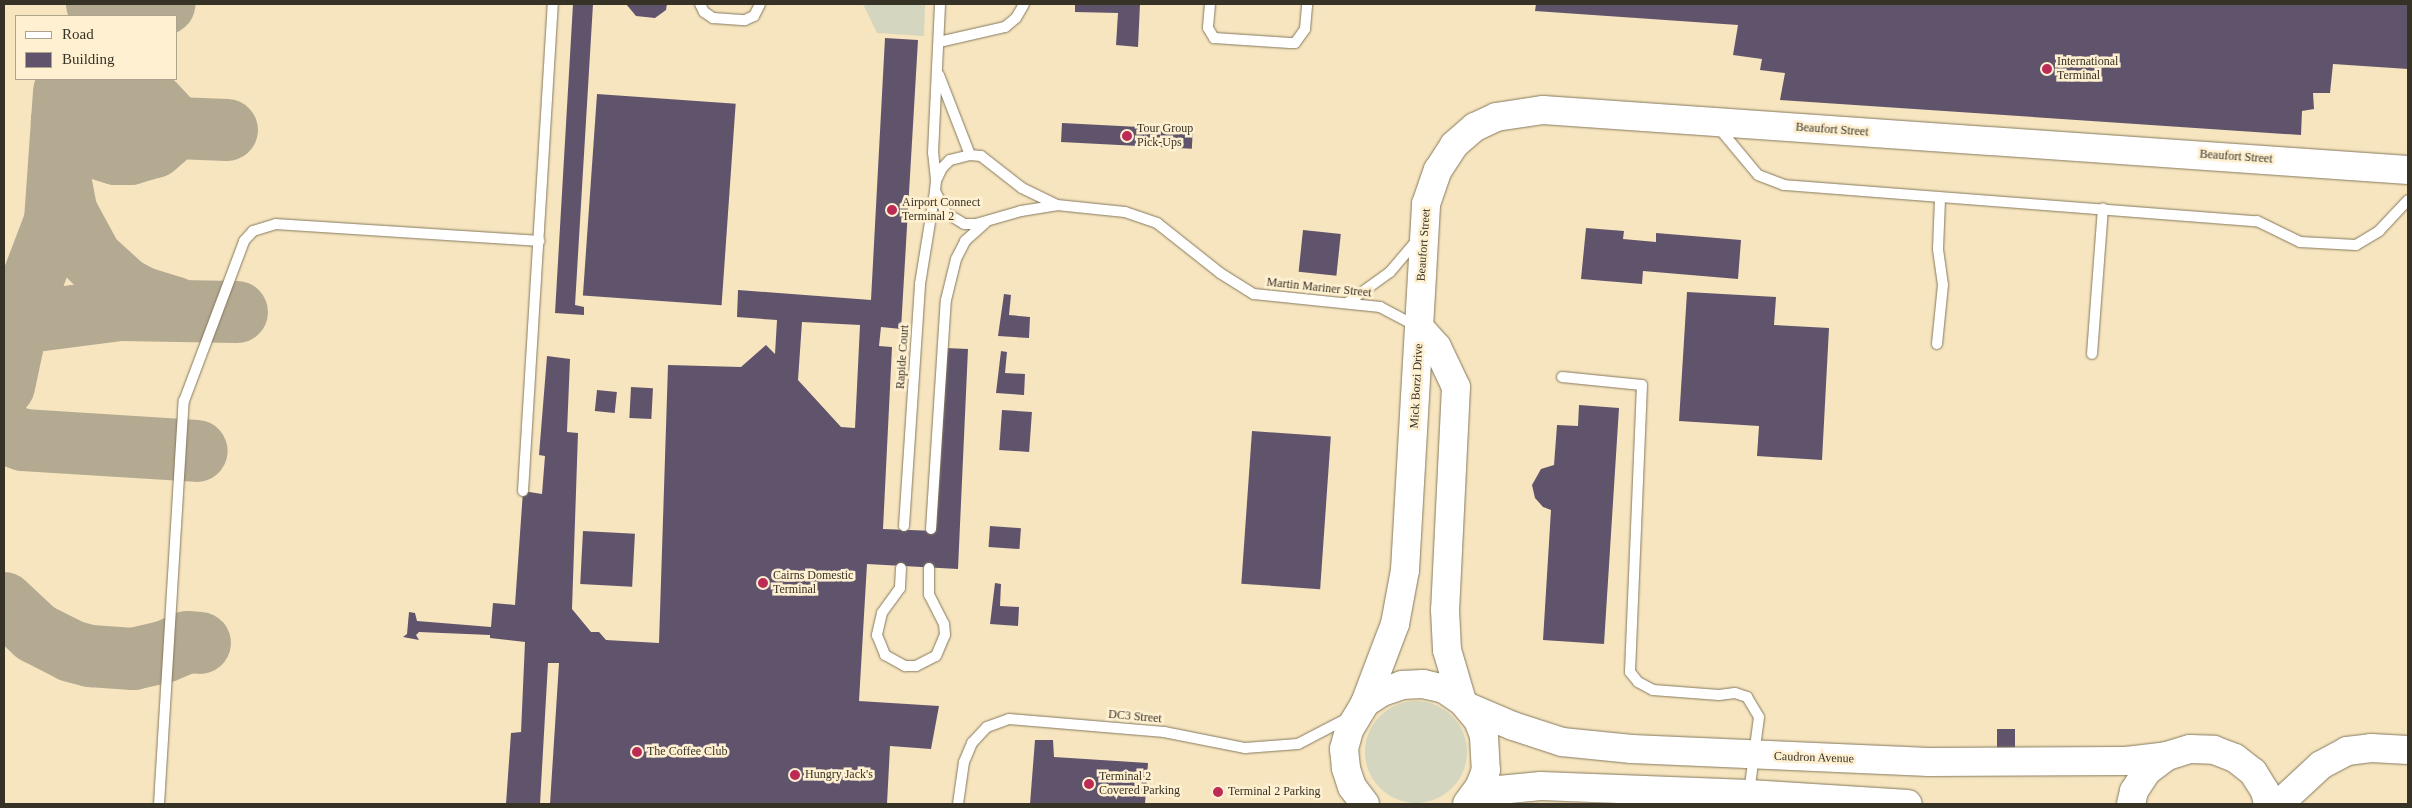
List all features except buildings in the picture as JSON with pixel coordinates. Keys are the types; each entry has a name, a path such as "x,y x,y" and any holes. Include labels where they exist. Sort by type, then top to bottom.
{"street":[{"name":"Beaufort Street","path":"1420,328 1423,233 1426,204 1438,170 1454,145 1475,128 1496,117 1543,110 2408,170"},
{"name":"Mick Borzi Drive","path":"1420,328 1437,347 1456,387 1445,610 1447,650 1465,704 1478,720 1487,753 1480,786 1469,802"},
{"name":"Mick Borzi Drive","path":"1365,804 1352,787 1346,768 1344,749 1349,730 1362,707 1395,624 1402,593 1411,497 1420,328"},
{"name":"Caudron Avenue","path":"1362,707 1382,692 1402,685 1423,684 1444,689 1465,704 1513,726 1562,742 1754,756 1929,762 2125,761 2167,756"},
{"path":"2279,804 2314,770 2347,752 2371,748 2408,750"},
{"path":"2131,804 2134,791 2147,771 2167,756 2190,749 2214,750 2235,758 2252,772 2265,791 2268,804"},
{"path":"1469,802 1499,790 1541,786 1749,794 1908,804"}],"lane":[{"path":"523,491 552,4"},
{"path":"700,4 713,18 745,20 754,16 760,4"},
{"name":"Rapide Court","path":"904,526 920,284 936,186 933,153 940,4"},
{"path":"939,42 1005,27 1016,18 1024,4"},
{"path":"1210,4 1208,28 1214,38 1290,43 1295,43 1305,29 1307,4"},
{"name":"Rapide Court","path":"938,72 970,155"},
{"path":"1714,122 1758,175 1784,185 1940,199 2103,208 2257,222 2300,242 2356,245 2379,231 2408,200"},
{"path":"936,186 942,168 950,160 970,155"},
{"name":"Martin Mariner Street","path":"970,155 991,162 1022,188 1057,204 1113,210 1157,223 1220,273 1254,294 1380,307 1420,328"},
{"name":"Martin Mariner Street","path":"936,186 946,213 954,220 976,224 1057,204"},
{"path":"1937,344 1943,285 1938,249 1940,199"},
{"path":"2092,354 2103,208"},
{"path":"931,528 950,279 965,241 988,221"},
{"path":"159,804 184,401 244,241 253,231 276,224 539,240"},
{"path":"1347,303 1390,272 1423,233"},
{"path":"1562,377 1642,385 1630,672 1638,682 1653,690 1719,695 1735,693 1747,697 1759,717 1749,794"},
{"path":"902,568 900,588 882,613 876,635 885,655 894,662 911,666 927,662 936,656 945,635 944,624 929,595 929,568"},
{"name":"DC3 Street","path":"958,804 964,762 972,743 987,728 1009,718 1164,732 1246,748 1268,748 1298,744 1362,707"}],"shaded area":[{"path":"4,4 2408,4 2408,804 4,804"}],"green space":[{"path":"863,4 925,4 924,36 877,33"},
{"path":"1416,701 1436,705 1452,716 1463,732 1467,752 1463,772 1452,788 1436,799 1416,803 1396,799 1380,788 1369,772 1365,752 1369,732 1380,716 1396,705"}],"taxiway":[{"path":"97,4 123,12 138,13 164,4"},
{"path":"4,386 19,316 55,221 64,91"},
{"path":"176,128 154,147 130,154 116,154 90,146 62,121 88,100 115,93 142,98 154,104 176,128 227,130"},
{"path":"60,178 67,213 92,259 124,288 143,298 176,308"},
{"path":"4,325 120,310 237,312"},
{"path":"4,433 23,440 197,451"},
{"path":"4,603 36,633 71,651 90,656 133,659 164,652 187,642 200,643"}],"place":[{"name":"International Terminal","path":"2047,69"},
{"name":"Tour Group Pick-Ups","path":"1127,136"},
{"name":"Airport Connect Terminal 2","path":"892,210"},
{"name":"Cairns Domestic Terminal","path":"763,583"},
{"name":"The Coffee Club","path":"637,752"},
{"name":"Hungry Jack's","path":"795,775"},
{"name":"Terminal 2 Covered Parking","path":"1089,784"},
{"name":"Terminal 2 Parking","path":"1218,792"}]}
